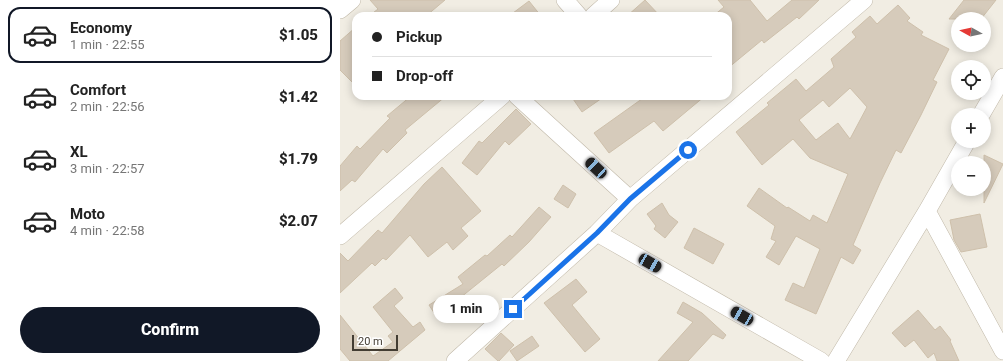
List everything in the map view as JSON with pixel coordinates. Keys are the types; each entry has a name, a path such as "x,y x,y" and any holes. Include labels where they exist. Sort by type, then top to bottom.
{"street":[{"path":"340,10 352,0"},
{"path":"565,0 576,12"},
{"path":"598,12 611,0"},
{"path":"455,361 597,233 630,199 864,0"},
{"path":"985,108 1003,77"},
{"path":"340,236 497,100"},
{"path":"522,100 630,199"},
{"path":"836,361 927,211 963,148"},
{"path":"927,211 1003,351"},
{"path":"597,233 821,361"}],"building":[{"path":"370,0 445,0 431,12 374,12 378,9"},
{"path":"645,0 656,12 632,12"},
{"path":"718,0 750,0 767,21 792,0 819,0 799,19 797,17 764,43 762,40 732,65 732,12 718,12 724,7"},
{"path":"964,0 996,0 987,12 955,12"},
{"path":"529,1 538,12 514,12"},
{"path":"898,5 910,18 907,21 923,32 921,35 949,49 933,80 937,82 921,115 901,153 896,150 880,183 853,245 861,250 853,264 841,257 816,314 785,300 793,283 804,288 820,249 796,236 779,265 766,257 776,241 771,239 775,226 747,206 759,188 787,208 788,207 810,221 813,215 827,223 848,174 810,158 793,139 762,165 736,132 769,105 767,103 796,79 806,91 834,67 831,59 856,37 852,32 870,16 877,24","holes":["850,88 867,107 850,139 838,123 816,140 799,120 823,100 829,107"]},
{"path":"352,30 352,82 340,70 340,41"},
{"path":"406,100 441,100 405,130 407,133 387,153 383,149 355,182 352,180 340,191 340,166 357,146 360,149 390,118 387,116"},
{"path":"574,100 599,100 582,112"},
{"path":"640,100 700,100 663,131 654,121 609,153 594,133"},
{"path":"516,109 531,124 509,145 505,141 477,175 462,163 479,141 482,143"},
{"path":"991,158 1003,164 991,189"},
{"path":"442,167 481,211 461,228 468,236 453,250 447,242 428,257 410,235 386,260 383,258 375,266 372,263 340,293 340,253 348,261 378,230 382,233 424,184"},
{"path":"563,185 576,194 568,208 554,199"},
{"path":"984,196 987,196 984,203"},
{"path":"662,203 669,215 678,222 665,238 654,229 656,226 647,214"},
{"path":"539,207 551,217 529,242 504,266 502,264 455,302 458,307 438,319 429,305 463,284 458,277 485,255 487,256 510,235 512,237"},
{"path":"980,214 987,247 961,252 954,240 950,220"},
{"path":"694,228 724,244 713,264 684,248"},
{"path":"576,279 587,292 572,305 600,339 585,352 544,303"},
{"path":"395,288 403,298 394,306 413,327 420,322 425,330 388,361 350,361 340,349 340,315 373,356 393,342 388,336 393,332 373,307"},
{"path":"683,302 702,313 726,335 723,339 713,334 688,361 658,361 693,322 677,313"},
{"path":"918,310 935,330 940,326 951,340 950,341 959,361 937,361 934,353 928,358 914,340 905,347 892,333"},
{"path":"501,333 514,345 498,361 485,349"},
{"path":"532,336 539,346 517,361 510,351"}],"route":[{"path":"513,309 597,233 630,199 688,150"}]}
